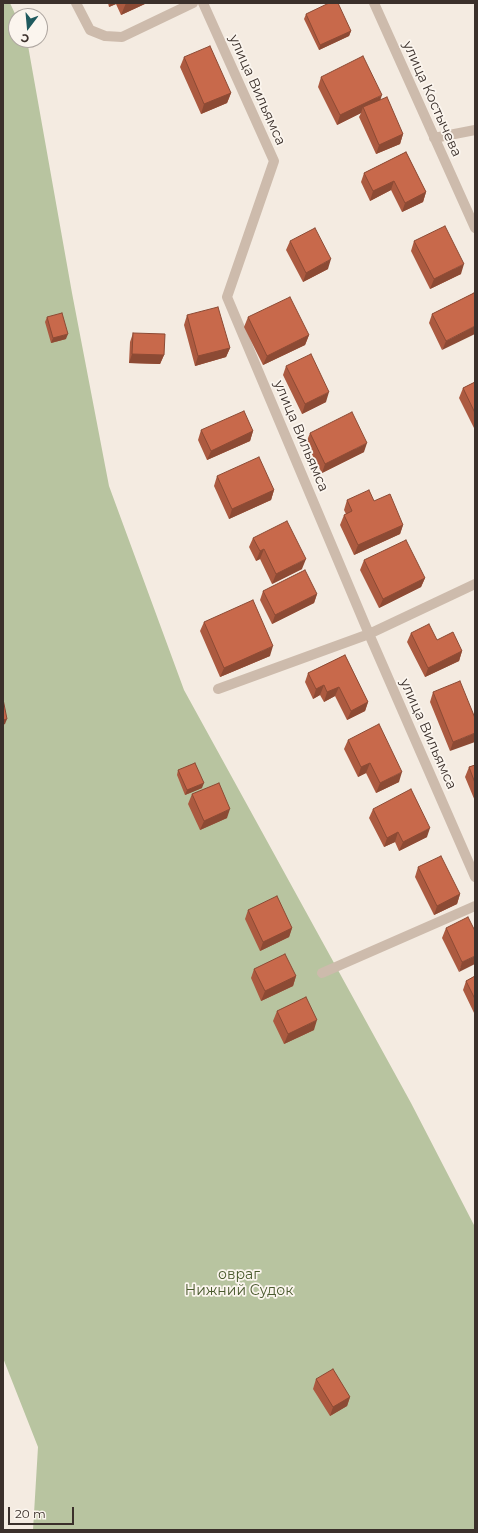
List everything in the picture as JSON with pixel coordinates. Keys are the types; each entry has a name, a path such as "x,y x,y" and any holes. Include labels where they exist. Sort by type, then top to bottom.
{"street":[{"path":"76,3 90,30 105,36 122,37 193,3"},
{"name":"улица Вильямса","path":"203,3 274,161 227,297 369,634 475,877"},
{"name":"улица Костычева","path":"374,3 475,228"},
{"path":"434,138 475,130"},
{"path":"218,689 369,634 475,584"},
{"path":"322,973 475,906"}],"green space":[{"name":"овраг Нижний Судок","path":"3,3 10,3 12,8 8,8 8,48 28,48 72,293 109,486 184,690 411,1103 475,1227 475,1530 33,1530 38,1447 3,1358"}],"building":[{"path":"329,3 338,3 351,31 320,45 306,14"},
{"path":"210,46 231,93 204,104 184,57"},
{"path":"363,56 382,95 340,115 321,77"},
{"path":"387,97 403,134 379,145 363,107"},
{"path":"406,152 426,192 405,203 394,181 373,191 364,173"},
{"path":"445,226 464,264 434,279 414,241"},
{"path":"315,228 331,259 306,273 290,241"},
{"path":"474,293 475,326 446,341 432,314"},
{"path":"290,297 309,335 267,356 248,317"},
{"path":"218,307 230,348 198,356 187,315"},
{"path":"62,313 68,334 53,338 47,317"},
{"path":"133,333 165,334 164,355 132,354"},
{"path":"311,354 329,392 305,404 286,366"},
{"path":"475,382 475,413 463,388"},
{"path":"244,411 253,431 211,451 201,430"},
{"path":"352,412 367,443 325,464 310,433"},
{"path":"259,457 274,490 232,509 217,476"},
{"path":"369,490 374,501 390,494 403,525 358,545 344,515 352,511 347,500"},
{"path":"287,521 306,559 276,574 264,549 260,551 253,538"},
{"path":"406,540 425,578 383,599 364,560"},
{"path":"305,570 317,594 275,615 263,591"},
{"path":"253,600 273,646 224,668 204,622"},
{"path":"429,624 437,640 453,632 462,651 428,668 411,633"},
{"path":"345,655 368,702 351,711 339,687 327,692 324,685 316,689 308,673"},
{"path":"460,681 475,718 475,733 453,742 433,692"},
{"path":"3,699 7,719 3,720"},
{"path":"379,724 402,772 380,783 370,763 361,767 348,740"},
{"path":"195,763 204,783 187,790 178,770"},
{"path":"475,765 475,783 469,767"},
{"path":"219,783 230,809 204,821 192,794"},
{"path":"411,789 430,828 403,842 398,832 387,838 373,809"},
{"path":"441,856 460,894 437,906 418,867"},
{"path":"277,896 292,928 263,942 248,910"},
{"path":"468,917 475,931 475,956 462,962 446,928"},
{"path":"285,954 296,976 265,991 254,969"},
{"path":"475,976 475,999 466,981"},
{"path":"306,997 317,1020 288,1034 277,1011"},
{"path":"333,1369 350,1397 333,1407 316,1379"}]}
